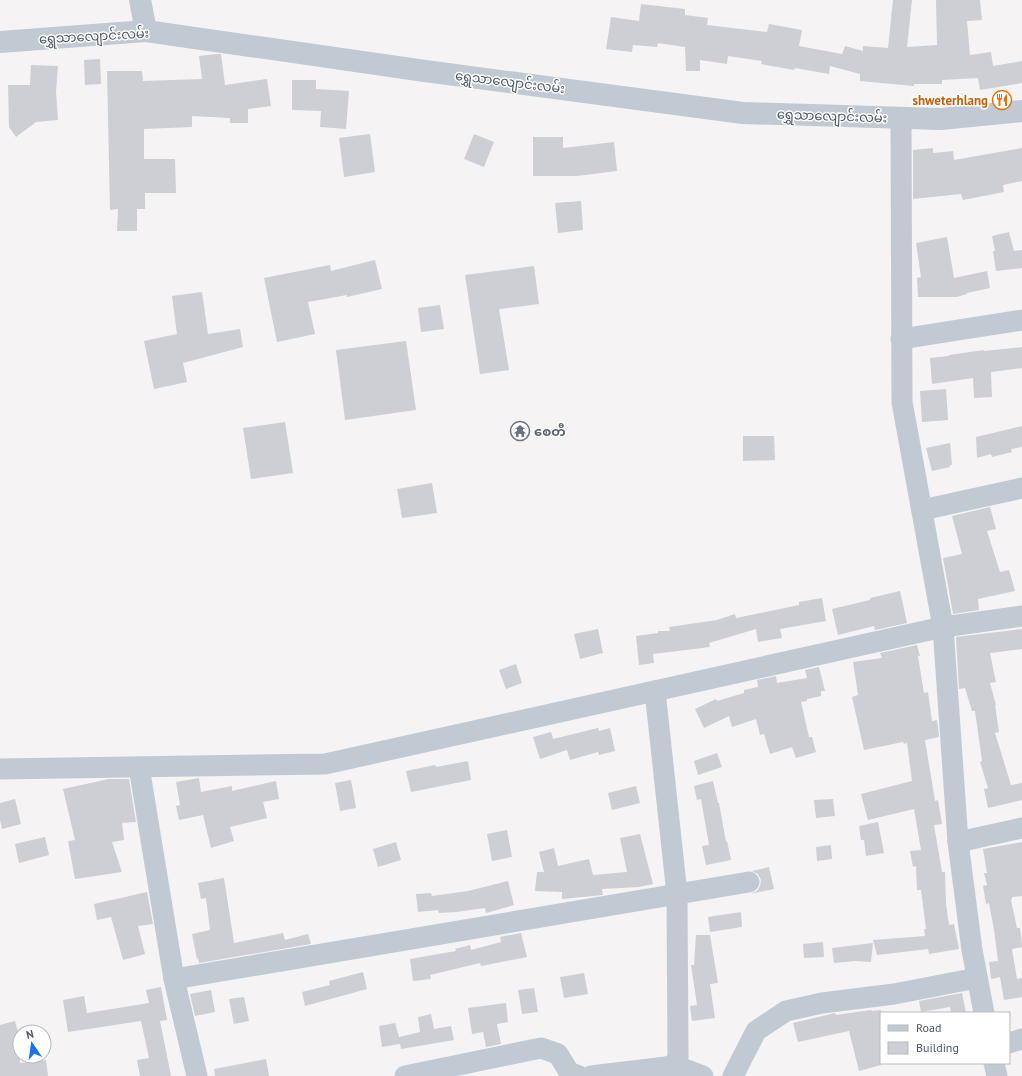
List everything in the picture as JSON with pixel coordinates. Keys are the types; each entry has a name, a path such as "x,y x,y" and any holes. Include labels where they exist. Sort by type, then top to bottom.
{"street":[{"path":"140,0 146,31"},
{"name":"ရွှေသာလျောင်းလမ်း","path":"0,42 146,31 425,71 743,112 941,119 1022,111"},
{"path":"900,118 902,402 943,626 958,842 972,950 984,1012"},
{"path":"901,339 1022,320"},
{"path":"922,510 1022,488"},
{"path":"0,769 325,764 943,626 1022,616"},
{"path":"655,691 676,894 678,1057 674,1065"},
{"path":"139,767 174,979 197,1076"},
{"path":"958,842 1022,828"},
{"path":"174,979 749,882"},
{"path":"734,1076 756,1030 786,1011 822,1003 894,994 977,978"},
{"path":"1010,1043 1022,1039"},
{"path":"405,1076 542,1048 558,1054 572,1075"},
{"path":"994,1064 997,1076"},
{"path":"591,1076 674,1065 703,1076"}],"building":[{"path":"893,0 912,0 907,47 937,45 936,0 980,0 982,20 967,21 970,55 991,52 993,66 1022,61 1022,83 980,90 978,78 942,80 942,84 914,84 914,86 860,81 860,74 830,66 829,74 795,68 794,70 761,64 762,61 728,56 727,64 700,60 700,71 686,71 685,47 658,43 657,47 633,45 632,52 606,49 611,17 639,21 641,4 685,9 685,15 708,18 707,25 767,32 769,24 802,30 799,46 842,54 845,46 863,51 863,46 888,48"},
{"path":"221,54 225,85 267,79 271,106 248,109 248,123 230,123 230,118 192,116 192,127 144,129 144,159 175,159 176,193 145,193 145,209 137,209 137,231 117,231 118,209 110,210 107,71 142,71 143,81 202,79 199,56"},
{"path":"100,59 101,84 85,85 84,60"},
{"path":"31,65 58,66 56,91 58,120 36,122 16,137 9,127 8,85 30,85"},
{"path":"292,80 316,80 316,89 349,91 346,129 320,127 321,111 292,110"},
{"path":"370,134 375,172 344,177 339,138"},
{"path":"474,134 494,142 484,167 464,159"},
{"path":"533,137 563,137 563,148 614,142 617,171 577,176 533,176"},
{"path":"933,148 933,153 953,151 954,160 1022,148 1022,181 1003,185 1004,192 963,200 961,194 913,199 913,150"},
{"path":"581,201 583,230 558,233 555,203"},
{"path":"1009,232 1014,251 1022,250 1022,268 996,271 993,251 995,251 992,236"},
{"path":"947,237 954,278 987,271 990,288 967,293 957,297 918,297 917,278 921,277 916,243"},
{"path":"375,260 382,289 347,297 347,295 308,302 315,334 277,342 264,278 330,265 331,271"},
{"path":"534,266 539,304 499,309 509,370 480,374 465,275"},
{"path":"202,292 208,334 240,329 243,347 183,363 187,382 154,389 144,341 177,334 172,296"},
{"path":"440,305 444,329 421,332 418,308"},
{"path":"406,341 416,410 345,420 336,350"},
{"path":"1022,347 1022,368 991,372 992,397 974,398 973,378 932,384 930,358 984,350"},
{"path":"946,389 948,420 922,422 920,391"},
{"path":"285,422 293,473 251,479 243,428"},
{"path":"1022,426 1022,447 1011,449 1012,452 992,457 991,454 977,458 976,437"},
{"path":"743,436 774,436 775,460 743,461"},
{"path":"950,443 952,465 950,465 950,467 932,471 926,448"},
{"path":"432,483 437,513 402,518 397,489"},
{"path":"990,507 996,529 987,531 1000,572 1009,570 1015,591 978,599 979,610 953,614 943,558 962,554 952,516"},
{"path":"900,591 907,623 875,630 874,626 838,635 832,609"},
{"path":"822,598 826,621 780,629 782,638 758,642 756,629 709,643 710,647 653,654 654,663 639,665 636,636 658,633 658,631 670,631 669,627 717,620 735,614 736,618 799,605 799,602"},
{"path":"598,629 603,653 580,659 574,634"},
{"path":"1022,629 1022,649 990,653 996,682 990,683 996,705 999,732 995,733 1011,785 1022,783 1022,800 988,808 984,789 988,788 980,762 982,761 975,711 972,711 965,688 959,689 956,637"},
{"path":"917,645 920,656 918,656 924,693 928,692 932,721 937,720 939,737 925,740 935,801 938,800 942,824 934,825 942,872 945,872 946,904 949,925 954,924 959,949 929,954 928,949 877,955 873,940 925,936 924,929 926,929 921,890 917,890 916,866 913,867 910,851 921,850 914,809 868,820 861,794 912,781 907,743 904,744 903,742 864,750 852,697 858,695 853,662 882,658 880,653"},
{"path":"516,664 522,683 506,689 499,670"},
{"path":"819,667 825,691 821,691 821,696 801,702 809,737 812,737 816,752 796,758 792,747 770,754 764,734 760,735 756,719 732,727 729,716 704,728 695,709 716,699 717,701 744,693 744,690 758,687 757,680 776,676 777,683 807,678 805,670"},
{"path":"598,728 599,731 610,728 615,751 599,755 598,752 570,760 567,750 540,759 533,737 551,732 553,739"},
{"path":"717,753 722,767 698,775 694,761"},
{"path":"468,761 471,780 411,792 406,771 435,765 436,767"},
{"path":"199,778 201,792 232,786 232,791 276,781 279,799 263,802 267,818 230,827 234,841 211,848 203,815 179,820 176,806 180,805 176,782"},
{"path":"109,779 129,779 136,822 122,823 124,840 112,842 122,872 75,879 68,841 75,840 63,789"},
{"path":"351,780 356,808 340,811 335,783"},
{"path":"713,781 731,860 706,865 702,846 709,845 701,799 697,800 694,786"},
{"path":"636,786 640,803 612,810 608,793"},
{"path":"15,799 21,824 2,829 0,820 0,803"},
{"path":"833,799 835,816 816,818 814,800"},
{"path":"878,822 884,853 866,856 864,840 861,840 859,826"},
{"path":"507,830 512,857 492,861 487,834"},
{"path":"640,834 653,884 639,887 602,889 603,895 562,899 562,892 535,891 537,872 544,872 539,852 554,848 558,866 589,859 593,875 627,872 620,838"},
{"path":"45,837 49,855 19,863 15,844"},
{"path":"396,842 401,860 378,867 373,849"},
{"path":"1022,842 1022,896 1012,897 1011,900 1017,928 1020,928 1022,945 1022,947 1012,949 1017,979 1022,978 1022,997 1004,1000 1000,977 991,979 989,962 998,961 989,903 986,904 983,886 987,885 984,873 987,873 983,849"},
{"path":"831,845 832,859 817,861 816,847"},
{"path":"769,867 774,889 750,894 757,891 761,880 758,874 752,871"},
{"path":"224,878 234,943 283,933 285,940 308,934 311,944 199,963 192,934 210,930 206,898 201,899 198,883"},
{"path":"508,881 514,905 486,913 485,908 456,912 439,913 438,910 418,912 416,894 431,893 432,896 468,891"},
{"path":"147,892 153,924 138,926 145,954 123,960 111,917 97,920 94,904"},
{"path":"741,912 742,927 710,932 708,917"},
{"path":"521,933 527,957 481,966 480,963 430,975 431,979 413,981 410,959 456,951 455,949 470,945 471,950 501,942 500,937"},
{"path":"696,935 710,935 718,983 710,984 715,1018 692,1021 690,1006 697,1005 691,965 694,965"},
{"path":"823,942 824,957 804,958 803,944"},
{"path":"873,943 871,962 856,961 834,963 832,948"},
{"path":"363,972 367,989 305,1006 302,992 330,985 329,981"},
{"path":"584,973 588,994 564,998 560,977"},
{"path":"161,987 167,1020 160,1021 171,1076 140,1076 137,1060 149,1058 141,1021 68,1032 63,1000 84,996 87,1013 149,1003 146,990"},
{"path":"534,988 538,1012 522,1014 518,990"},
{"path":"211,990 215,1012 195,1016 190,994"},
{"path":"962,993 966,1012 951,1012 950,1007 921,1012 919,1001"},
{"path":"244,997 249,1021 234,1024 229,999"},
{"path":"506,1003 508,1022 497,1024 501,1044 486,1047 483,1032 472,1034 468,1008"},
{"path":"881,1010 881,1065 859,1071 849,1031 798,1042 793,1023 835,1013 836,1015"},
{"path":"431,1014 434,1029 451,1026 454,1040 401,1049 400,1044 382,1047 379,1026 395,1023 399,1037 420,1032 418,1017"},
{"path":"15,1021 16,1024 12,1024 12,1064 46,1064 48,1076 0,1076 0,1025"},
{"path":"266,1059 269,1076 215,1076 214,1069"}],"place":[{"name":"shweterhlang","path":"1002,100"},
{"name":"စေတီ","path":"520,431"}]}
